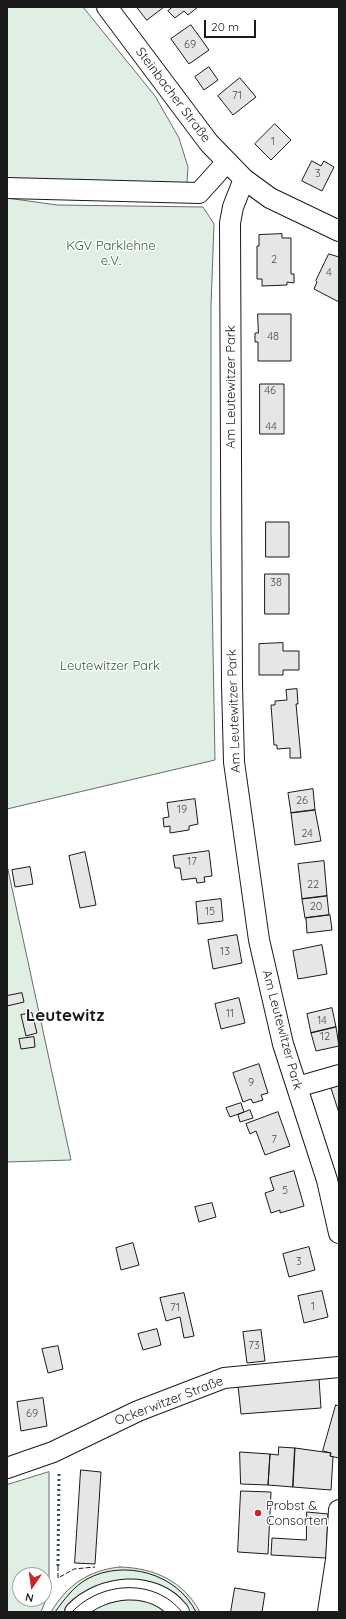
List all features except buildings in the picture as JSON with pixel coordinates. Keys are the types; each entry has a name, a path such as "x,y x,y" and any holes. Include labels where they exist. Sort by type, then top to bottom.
{"street":[{"name":"Steinbacher Straße","path":"107,7 209,143 226,163 244,179 270,198 339,231"},
{"path":"7,188 200,193 226,163"},
{"name":"Am Leutewitzer Park","path":"244,179 233,207 230,223 232,685 234,762 260,940 283,1044 335,1196 339,1233"},
{"path":"297,1087 339,1075"},
{"name":"Ockerwitzer Straße","path":"7,1468 53,1452 138,1410 224,1378 339,1367"},
{"path":"328,1612 336,1560 339,1510"},
{"path":"75,1612 83,1605 103,1593 132,1589 157,1596 179,1612"}],"green space":[{"path":"7,7 83,7 155,96 179,138 188,167 187,183 7,180"},
{"name":"Leutewitzer Park","path":"7,198 57,205 203,207 214,224 211,306 211,535 215,760 7,809"},
{"path":"7,865 71,1160 7,1162"},
{"path":"49,1472 49,1567 12,1567 12,1607 43,1607 41,1612 7,1612 7,1485"},
{"path":"120,1567 145,1570 167,1578 185,1592 200,1612 188,1612 149,1585 67,1612 51,1612 64,1594 80,1580 98,1572"},
{"path":"115,1597 145,1599 168,1612 86,1612"}],"tram line":[{"path":"55,1612 69,1594 82,1582 102,1573 117,1570 133,1570 148,1573 163,1579 176,1588 187,1599 196,1612"},
{"path":"72,1612 97,1594 127,1588 142,1589 157,1593 170,1601 182,1612"}],"hedge":[{"path":"58,1566 59,1473"}],"fence":[{"path":"58,1566 58,1578 74,1569 95,1567"}],"place":[{"name":"Probst & Consorten","path":"258,1513"}],"district":[{"name":"Leutewitz","path":"65,1016"}],"park label":[{"name":"KGV Parklehne e.V.","path":"111,254"}]}
